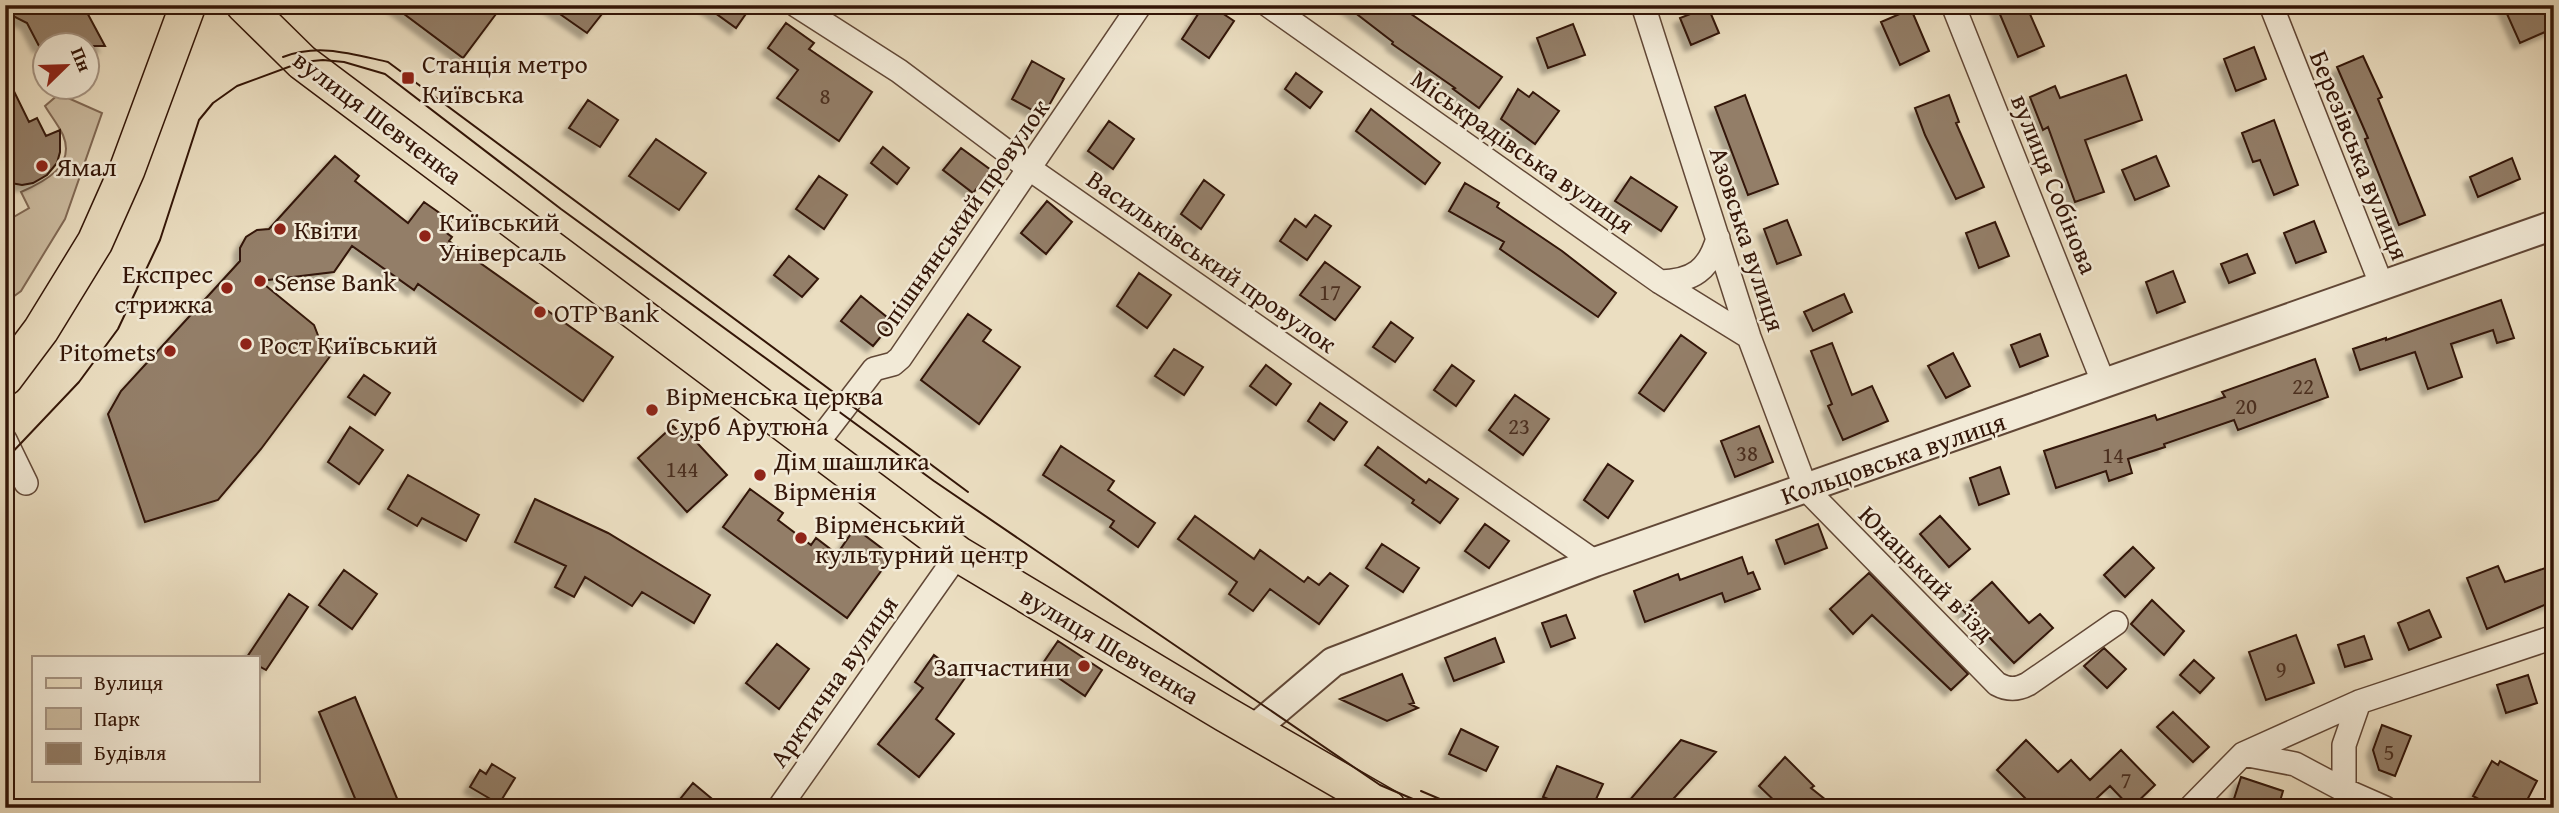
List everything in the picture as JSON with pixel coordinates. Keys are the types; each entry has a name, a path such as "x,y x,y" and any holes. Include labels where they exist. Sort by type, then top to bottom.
{"main road":[{"path":"5,378 41,330 95,242 127,170 188,5"},
{"name":"вулиця Шевченка","path":"244,5 292,54 958,554 1388,808"}],"street":[{"name":"Васильківський провулок","path":"796,5 899,71 1030,169 1595,562"},
{"name":"Опішнянський провулок","path":"814,447 874,369 894,364 900,358 1140,5"},
{"name":"Міськрадівська вулиця","path":"1268,5 1660,282 1749,337"},
{"name":"Азовська вулиця","path":"1643,5 1749,337 1806,489"},
{"name":"вулиця Собінова","path":"1953,5 2104,384"},
{"name":"Березівська вулиця","path":"2271,5 2382,286"},
{"name":"Кольцовська вулиця","path":"1253,730 1333,662 1595,562 2554,225"},
{"path":"1660,282 1676,282 1691,277 1704,267 1718,238"},
{"path":"5,440 26,483"},
{"name":"Юнацький в’їзд","path":"1806,489 1997,684 2013,689 2028,684 2116,623"},
{"name":"Арктична вулиця","path":"779,808 958,554"},
{"path":"2190,808 2243,754 2359,702 2554,637"},
{"path":"2344,790 2344,745 2359,702"},
{"path":"2243,754 2295,764 2385,808"}],"green space":[{"path":"50,102 77,102 102,113 65,219 21,291 13,297 5,274 5,222 29,208 21,192 48,178 65,156 63,135 45,106"}],"building":[{"path":"5,5 83,5 97,32 32,33 27,23 5,12"},
{"path":"392,5 485,5 496,14 463,58"},
{"path":"547,5 609,5 587,33"},
{"path":"704,5 752,5 736,28"},
{"path":"1204,5 1210,5 1234,21 1209,58 1182,39"},
{"path":"1345,5 1398,5 1502,77 1479,108 1392,44 1393,42"},
{"path":"1996,5 2026,5 2044,46 2018,57"},
{"path":"2503,5 2554,5 2554,28 2520,43"},
{"path":"1708,7 1719,33 1691,45 1680,18"},
{"path":"1911,9 1929,51 1900,65 1881,22"},
{"path":"786,23 814,43 809,49 872,92 839,141 777,98 798,70 768,48"},
{"path":"1573,24 1585,55 1548,68 1537,38"},
{"path":"2254,47 2266,79 2236,91 2224,59"},
{"path":"2363,56 2382,97 2378,99 2425,215 2399,225 2365,139 2368,138 2337,67"},
{"path":"1032,61 1064,79 1043,116 1012,99"},
{"path":"5,73 29,122 37,118 46,136 60,130 57,163 47,175 33,183 22,185 5,182"},
{"path":"1296,73 1322,92 1310,108 1285,89"},
{"path":"2126,75 2142,120 2085,140 2104,192 2075,202 2048,127 2043,130 2030,97 2055,86 2060,98"},
{"path":"1518,89 1529,97 1533,92 1559,111 1535,144 1501,119"},
{"path":"1745,95 1778,184 1748,195 1715,107"},
{"path":"1949,95 1959,122 1956,123 1984,187 1956,199 1915,108"},
{"path":"588,100 618,120 600,147 569,128"},
{"path":"1371,109 1440,163 1425,184 1356,131"},
{"path":"2274,120 2298,185 2274,195 2260,160 2253,162 2242,133"},
{"path":"1109,121 1134,139 1113,169 1088,151"},
{"path":"656,139 706,173 679,210 629,176"},
{"path":"883,147 909,168 897,184 871,163"},
{"path":"961,148 991,170 973,193 943,170"},
{"name":"Рост Київський","path":"335,156 359,176 355,181 408,223 424,202 451,221 444,231 452,237 449,241 613,357 583,401 418,284 414,290 352,246 334,272 260,281 314,325 319,338 334,351 261,449 218,500 145,522 108,414 121,391 240,261 240,248 246,237 257,230 269,229"},
{"path":"2156,156 2169,186 2135,200 2122,170"},
{"path":"2512,158 2520,179 2478,197 2470,177"},
{"path":"819,176 847,195 824,229 796,209"},
{"path":"1631,177 1677,207 1661,231 1615,201"},
{"path":"1204,180 1224,195 1201,229 1181,214"},
{"path":"1465,183 1499,203 1497,207 1562,251 1616,293 1598,317 1500,249 1504,242 1449,211"},
{"path":"1047,201 1072,222 1046,254 1021,233"},
{"path":"1315,215 1331,226 1307,260 1280,241 1295,219 1306,227"},
{"path":"1787,220 1801,255 1777,264 1764,229"},
{"path":"2314,221 2326,252 2296,263 2284,233"},
{"path":"1995,222 2009,256 1979,268 1966,233"},
{"path":"2247,254 2255,273 2229,283 2221,264"},
{"path":"789,256 818,279 802,297 774,275"},
{"path":"1325,262 1360,287 1335,320 1300,295"},
{"path":"2173,271 2185,302 2157,313 2146,282"},
{"path":"1139,273 1171,295 1147,328 1117,306"},
{"path":"1844,294 1852,312 1813,331 1804,312"},
{"path":"861,296 893,322 873,346 841,321"},
{"path":"2501,300 2514,338 2497,343 2493,330 2451,344 2462,377 2428,389 2415,352 2360,370 2353,349"},
{"path":"968,314 991,330 983,341 1020,367 979,424 921,380"},
{"path":"1391,322 1413,338 1395,362 1373,347"},
{"path":"2040,334 2048,356 2020,367 2011,345"},
{"path":"1681,335 1706,353 1664,411 1639,393"},
{"path":"1832,343 1852,395 1872,386 1888,421 1843,440 1828,406 1832,404 1811,351"},
{"path":"1174,349 1203,367 1184,395 1155,376"},
{"path":"1953,353 1970,386 1946,398 1928,366"},
{"path":"2315,359 2328,397 2238,430 2234,420 2164,444 2165,447 2128,459 2132,473 2109,481 2106,471 2056,488 2044,451 2155,415 2157,420 2225,397 2222,392"},
{"path":"1266,365 1291,384 1276,405 1250,386"},
{"path":"1452,365 1474,381 1456,406 1434,390"},
{"path":"364,375 390,393 375,415 348,397"},
{"path":"1515,395 1549,419 1523,455 1489,430"},
{"path":"1320,403 1347,422 1334,440 1308,421"},
{"path":"673,426 683,436 687,432 727,475 687,512 638,458"},
{"path":"1759,426 1773,462 1735,477 1721,441"},
{"path":"350,427 383,450 359,484 328,462"},
{"path":"1061,446 1114,481 1108,490 1155,523 1138,547 1110,527 1114,521 1043,475"},
{"path":"1378,447 1426,483 1429,479 1458,499 1440,523 1412,503 1414,500 1365,465"},
{"path":"1608,464 1633,481 1608,518 1584,500"},
{"path":"2000,467 2009,494 1979,505 1970,478"},
{"path":"408,475 479,515 466,541 422,518 417,526 388,509"},
{"path":"750,489 783,513 778,520 811,545 816,538 837,554 855,528 892,556 847,618 723,527"},
{"path":"535,499 608,533 710,595 694,623 642,592 632,606 585,577 574,597 555,587 566,566 515,542"},
{"path":"1195,516 1254,559 1260,550 1304,582 1308,577 1319,585 1330,573 1348,586 1319,624 1270,589 1253,611 1229,594 1237,582 1178,539"},
{"path":"1940,516 1970,549 1949,567 1920,534"},
{"path":"1485,524 1509,541 1489,568 1465,551"},
{"path":"1818,524 1827,548 1785,564 1776,540"},
{"path":"1382,544 1419,568 1403,592 1366,568"},
{"path":"2133,547 2154,568 2125,597 2104,575"},
{"path":"1742,557 1748,574 1753,572 1760,589 1725,602 1722,593 1645,622 1634,591 1678,574 1680,580"},
{"path":"2554,565 2554,601 2487,629 2467,578 2498,566 2505,582"},
{"path":"344,570 377,594 352,629 319,605"},
{"path":"1869,573 1968,674 1951,690 1872,615 1853,634 1830,609"},
{"path":"1992,582 2029,623 2040,614 2053,628 2014,663 1962,609"},
{"path":"289,594 308,607 266,670 259,666 259,656 248,656"},
{"path":"2152,600 2184,631 2164,655 2131,624"},
{"path":"2429,610 2441,637 2409,650 2398,623"},
{"path":"1566,615 1575,638 1551,647 1542,623"},
{"path":"2296,635 2314,683 2266,700 2249,652"},
{"path":"2364,636 2372,659 2345,667 2338,645"},
{"path":"1495,638 1504,662 1454,681 1445,658"},
{"path":"1058,641 1102,670 1085,696 1041,666"},
{"path":"777,644 809,669 779,709 746,683"},
{"path":"2104,648 2126,669 2107,688 2084,666"},
{"path":"934,655 965,678 936,719 954,734 919,777 878,744 923,688 915,682"},
{"path":"2194,660 2214,678 2200,693 2180,675"},
{"path":"1402,674 1414,703 1410,704 1418,708 1387,721 1340,699"},
{"path":"2528,675 2537,703 2506,713 2497,685"},
{"path":"355,697 401,808 359,808 319,712"},
{"path":"2173,712 2209,747 2193,762 2157,727"},
{"path":"2382,725 2411,736 2395,776 2379,770 2373,750"},
{"path":"1461,729 1498,747 1486,771 1449,754"},
{"path":"1681,740 1716,752 1665,808 1623,808"},
{"path":"2026,740 2058,772 2071,760 2090,780 2121,750 2155,785 2131,808 2110,786 2086,808 2035,808 1997,770"},
{"path":"1785,757 1814,786 1811,788 1836,808 1782,808 1759,786"},
{"path":"2492,761 2498,765 2500,761 2537,781 2523,808 2495,808 2473,796"},
{"path":"492,764 515,778 499,804 470,787 480,770 486,774"},
{"path":"1557,766 1603,784 1592,808 1571,808 1543,797"},
{"path":"2241,777 2283,791 2278,808 2249,808 2233,802"},
{"path":"693,783 723,808 692,808 681,798"}],"tram line":[{"path":"283,57 323,50 388,62 968,492"},
{"path":"5,460 79,382 118,329 160,240 199,120 213,103 237,86 302,62 344,62 385,74 561,209 934,481 1380,785 1434,808"},
{"path":"1421,791 1461,808"}],"place":[{"name":"Станція метро Київська","path":"408,78"},
{"name":"Ямал","path":"42,166"},
{"name":"Квіти","path":"280,229"},
{"name":"Київський Універсаль","path":"425,236"},
{"name":"Sense Bank","path":"260,281"},
{"name":"Експрес стрижка","path":"227,288"},
{"name":"OTP Bank","path":"540,312"},
{"name":"Рост Київський","path":"246,344"},
{"name":"Pitomets","path":"170,351"},
{"name":"Вірменська церква Сурб Арутюна","path":"652,410"},
{"name":"Дім шашлика Вірменія","path":"760,475"},
{"name":"Вірменський культурний центр","path":"801,538"},
{"name":"Запчастини","path":"1084,666"}]}
